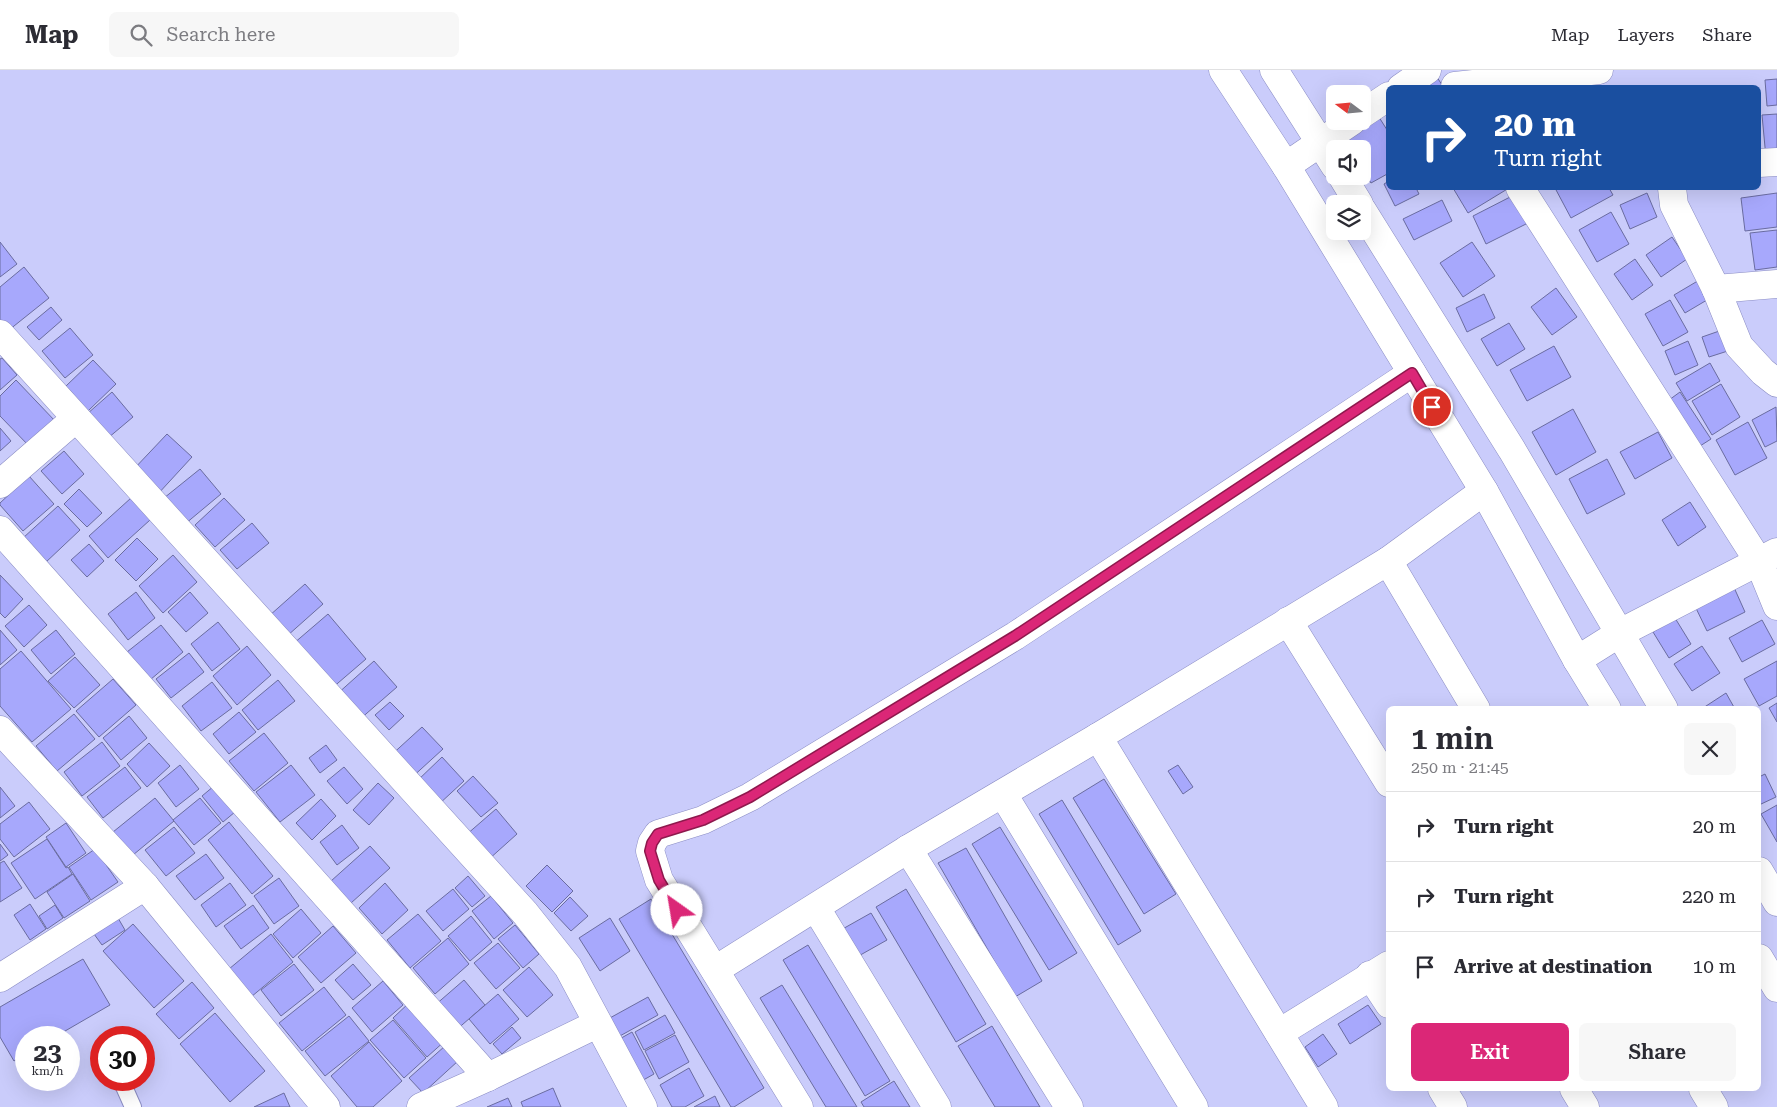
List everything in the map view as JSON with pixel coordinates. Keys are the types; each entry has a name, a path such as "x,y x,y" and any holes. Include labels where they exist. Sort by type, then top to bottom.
{"street":[{"path":"1223,70 1286,166 1484,491 1577,660 1605,706"},
{"path":"1274,70 1326,151"},
{"path":"1405,85 1427,70"},
{"path":"1451,81 1599,70"},
{"path":"1371,108 1386,98"},
{"path":"1286,166 1339,130"},
{"path":"1761,163 1777,162"},
{"path":"1521,190 1768,557 1777,606"},
{"path":"1672,190 1674,205 1716,290 1739,346 1763,372 1777,383"},
{"path":"1371,224 1512,450 1662,706"},
{"path":"1716,290 1777,284"},
{"path":"0,334 75,419 525,913 568,968 642,1107"},
{"path":"799,1107 659,880 650,851 652,843 658,834 703,820 750,797 1015,636 1412,373"},
{"path":"0,484 75,419"},
{"path":"715,970 908,849 1098,737 1388,561 1484,491"},
{"path":"0,530 488,1076"},
{"path":"1577,660 1620,633 1768,557"},
{"path":"1388,561 1474,706"},
{"path":"1288,621 1386,778"},
{"path":"0,730 145,886 326,1107"},
{"path":"1098,737 1324,1107"},
{"path":"1002,794 1194,1107"},
{"path":"908,849 1069,1107"},
{"path":"1761,874 1777,902"},
{"path":"5,966 145,886"},
{"path":"816,908 937,1107"},
{"path":"1761,961 1777,988"},
{"path":"1278,1033 1380,970 1386,993"},
{"path":"421,1107 597,1024"},
{"path":"1443,1091 1453,1107"},
{"path":"1575,1091 1585,1107"},
{"path":"1704,1091 1714,1107"}],"lane":[{"path":"126,1091 133,1107"}],"building":[{"path":"1435,74 1442,85 1418,85"},
{"path":"1777,79 1777,105 1767,106 1765,80"},
{"path":"1377,114 1386,128 1386,175 1371,183 1371,140 1344,140 1342,136 1352,130 1371,130 1371,118"},
{"path":"1777,114 1777,157 1766,158 1762,115"},
{"path":"1387,190 1417,190 1419,194 1395,206"},
{"path":"1454,190 1506,190 1468,213"},
{"path":"1556,190 1610,190 1613,195 1571,218"},
{"path":"1647,193 1657,217 1630,229 1620,205"},
{"path":"1777,193 1777,227 1745,231 1741,198"},
{"path":"1514,195 1528,223 1486,244 1473,216"},
{"path":"1442,200 1452,221 1414,240 1403,219"},
{"path":"1611,212 1629,244 1597,262 1579,230"},
{"path":"1777,230 1777,267 1755,270 1750,233"},
{"path":"1672,237 1687,259 1661,277 1646,255"},
{"path":"0,242 17,264 0,277"},
{"path":"1472,242 1495,276 1463,297 1440,263"},
{"path":"1635,259 1653,285 1632,300 1614,274"},
{"path":"24,267 49,298 4,334 0,328 0,287"},
{"path":"1701,279 1712,297 1685,313 1674,295"},
{"path":"1556,288 1577,317 1552,335 1531,307"},
{"path":"1484,294 1495,318 1467,332 1456,308"},
{"path":"1670,300 1688,332 1663,346 1645,314"},
{"path":"51,307 62,320 39,340 27,327"},
{"path":"1509,323 1525,349 1497,366 1481,339"},
{"path":"70,328 93,355 65,378 42,351"},
{"path":"1728,328 1734,349 1709,357 1702,337"},
{"path":"1688,341 1698,365 1675,375 1665,351"},
{"path":"1554,346 1571,377 1527,401 1510,370"},
{"path":"2,358 17,375 0,390 0,359"},
{"path":"93,360 116,384 88,411 66,386"},
{"path":"1710,363 1720,381 1687,401 1676,383"},
{"path":"16,380 56,422 30,447 0,416 0,396"},
{"path":"1721,384 1740,417 1712,435 1692,401"},
{"path":"112,392 133,417 108,438 87,414"},
{"path":"1680,392 1711,439 1700,446 1669,400"},
{"path":"1776,407 1777,441 1765,447 1752,420"},
{"path":"1573,409 1596,452 1556,475 1532,432"},
{"path":"1748,422 1767,458 1735,475 1716,440"},
{"path":"0,428 11,441 0,451"},
{"path":"1658,432 1672,458 1635,479 1620,452"},
{"path":"167,434 192,457 157,495 132,471"},
{"path":"64,451 84,474 62,494 41,471"},
{"path":"1607,459 1625,494 1587,514 1569,479"},
{"path":"200,469 221,494 185,524 164,498"},
{"path":"29,476 54,504 23,531 0,503"},
{"path":"79,489 102,513 87,527 64,504"},
{"path":"131,498 150,520 108,558 89,536"},
{"path":"224,498 245,520 215,547 195,525"},
{"path":"1690,502 1706,527 1678,546 1662,520"},
{"path":"58,506 80,530 45,563 23,538"},
{"path":"252,523 269,543 237,569 220,550"},
{"path":"137,538 158,559 136,581 115,560"},
{"path":"89,544 104,561 87,577 71,560"},
{"path":"173,555 197,582 163,613 139,586"},
{"path":"0,575 23,599 5,618 0,613"},
{"path":"1732,583 1745,612 1707,631 1693,602"},
{"path":"305,584 323,604 287,636 269,616"},
{"path":"136,592 155,618 128,640 108,614"},
{"path":"190,592 208,613 186,632 168,612"},
{"path":"29,605 47,625 24,647 5,626"},
{"path":"328,614 366,659 331,689 293,644"},
{"path":"1675,618 1691,644 1669,658 1653,632"},
{"path":"1762,620 1775,644 1742,662 1729,638"},
{"path":"218,622 240,649 212,671 191,644"},
{"path":"161,625 183,652 150,680 127,652"},
{"path":"0,630 17,650 0,665"},
{"path":"56,630 75,654 51,674 31,650"},
{"path":"247,646 271,675 237,705 213,676"},
{"path":"1702,646 1720,673 1692,691 1674,664"},
{"path":"21,651 71,709 32,742 0,706 0,669"},
{"path":"189,653 204,672 171,698 156,679"},
{"path":"75,657 100,685 74,708 48,681"},
{"path":"374,661 397,687 359,720 336,695"},
{"path":"1777,661 1777,696 1759,706 1744,679"},
{"path":"113,679 136,705 99,737 76,711"},
{"path":"278,680 295,701 258,730 242,710"},
{"path":"212,682 232,708 201,731 182,706"},
{"path":"1726,693 1733,706 1706,706"},
{"path":"390,702 404,716 389,730 375,715"},
{"path":"1777,703 1777,722 1769,708"},
{"path":"239,712 256,732 229,754 213,734"},
{"path":"74,714 95,739 57,771 36,746"},
{"path":"129,716 147,738 121,760 103,738"},
{"path":"422,727 443,749 409,780 388,758"},
{"path":"264,733 288,763 254,791 229,761"},
{"path":"102,742 120,766 82,796 64,772"},
{"path":"149,743 170,766 147,787 127,764"},
{"path":"326,745 337,760 320,773 309,758"},
{"path":"442,757 464,781 438,805 416,782"},
{"path":"180,765 199,789 176,807 158,783"},
{"path":"291,765 315,795 280,822 256,792"},
{"path":"1178,765 1193,787 1183,794 1168,771"},
{"path":"125,767 141,788 103,818 87,797"},
{"path":"344,767 363,789 347,804 327,781"},
{"path":"1765,774 1776,797 1761,804 1761,776"},
{"path":"473,776 498,803 481,817 457,791"},
{"path":"1104,779 1176,894 1144,914 1073,798"},
{"path":"378,783 394,798 369,825 353,810"},
{"path":"214,786 235,812 223,822 202,796"},
{"path":"0,787 15,806 0,818"},
{"path":"155,798 174,821 133,855 113,832"},
{"path":"200,798 221,823 194,845 173,820"},
{"path":"321,799 336,816 312,840 296,823"},
{"path":"1062,800 1141,931 1118,945 1039,814"},
{"path":"29,802 50,829 14,857 0,839 0,824"},
{"path":"1777,805 1777,842 1761,814"},
{"path":"496,809 517,834 488,860 466,835"},
{"path":"229,822 273,876 252,894 208,840"},
{"path":"66,823 86,853 66,867 46,837"},
{"path":"342,825 359,848 337,865 320,842"},
{"path":"174,827 195,853 166,876 145,850"},
{"path":"1000,827 1077,953 1049,970 972,844"},
{"path":"47,839 72,874 35,899 11,863"},
{"path":"0,844 8,855 0,861"},
{"path":"370,846 390,868 351,903 331,881"},
{"path":"966,848 1042,981 1015,997 938,863"},
{"path":"95,849 118,882 91,900 69,867"},
{"path":"206,854 224,878 195,900 176,876"},
{"path":"4,861 22,888 0,902 0,863"},
{"path":"547,865 573,891 552,912 526,886"},
{"path":"73,874 90,901 64,918 47,892"},
{"path":"468,876 485,896 472,907 455,888"},
{"path":"279,878 299,906 274,924 254,896"},
{"path":"230,883 246,905 216,927 201,905"},
{"path":"385,883 408,910 382,934 359,908"},
{"path":"453,889 469,909 443,931 426,911"},
{"path":"906,889 986,1024 956,1042 876,907"},
{"path":"491,896 513,923 494,939 472,911"},
{"path":"570,897 588,916 571,931 554,913"},
{"path":"651,899 764,1088 734,1107 731,1107 619,919"},
{"path":"30,904 46,929 30,940 14,915"},
{"path":"55,905 63,918 47,929 39,916"},
{"path":"253,905 269,928 241,949 224,926"},
{"path":"301,909 321,933 293,958 273,934"},
{"path":"871,913 887,940 855,958 839,931"},
{"path":"418,914 441,941 410,968 387,940"},
{"path":"471,916 492,942 470,961 448,936"},
{"path":"118,918 125,930 102,945 94,934"},
{"path":"610,918 630,951 600,971 579,938"},
{"path":"133,924 184,981 154,1008 103,951"},
{"path":"515,925 539,954 523,968 498,939"},
{"path":"333,926 356,953 321,983 298,957"},
{"path":"271,934 293,962 251,997 229,969"},
{"path":"448,938 469,964 435,994 413,968"},
{"path":"498,943 520,968 496,989 474,963"},
{"path":"808,945 890,1081 865,1096 783,960"},
{"path":"83,959 110,1005 74,1026 15,1026 14,1061 0,1037 0,1007"},
{"path":"294,964 314,990 281,1016 261,990"},
{"path":"353,964 371,985 353,1000 335,980"},
{"path":"529,967 553,995 527,1017 503,990"},
{"path":"464,980 485,1005 455,1031 434,1006"},
{"path":"383,981 403,1005 372,1032 352,1008"},
{"path":"192,982 214,1008 179,1039 156,1014"},
{"path":"782,985 857,1107 826,1107 760,998"},
{"path":"324,987 346,1015 302,1051 279,1023"},
{"path":"498,994 519,1019 490,1044 469,1019"},
{"path":"648,997 658,1015 618,1037 608,1019"},
{"path":"411,1001 446,1040 427,1057 393,1018"},
{"path":"1368,1005 1381,1024 1350,1044 1338,1024"},
{"path":"215,1013 265,1071 230,1102 180,1044"},
{"path":"665,1015 675,1033 644,1050 635,1032"},
{"path":"349,1016 369,1041 325,1076 305,1051"},
{"path":"393,1020 426,1058 404,1078 370,1040"},
{"path":"992,1026 1040,1107 995,1107 958,1046"},
{"path":"512,1027 521,1038 502,1054 493,1044"},
{"path":"632,1032 654,1074 638,1083 616,1041"},
{"path":"1323,1034 1337,1054 1318,1067 1305,1047"},
{"path":"675,1035 689,1062 659,1079 645,1051"},
{"path":"369,1042 402,1081 373,1107 357,1107 331,1076"},
{"path":"445,1046 458,1061 423,1093 409,1078"},
{"path":"689,1068 704,1096 685,1107 672,1107 660,1085"},
{"path":"894,1081 910,1107 864,1107 861,1102"},
{"path":"553,1088 561,1107 523,1107 521,1102"},
{"path":"284,1093 290,1107 254,1107"},
{"path":"715,1096 720,1107 694,1107"},
{"path":"508,1098 512,1107 487,1107"}],"route":[{"path":"677,910 659,880 650,851 652,843 658,834 703,820 750,797 1015,636 1412,373 1432,407"}]}
